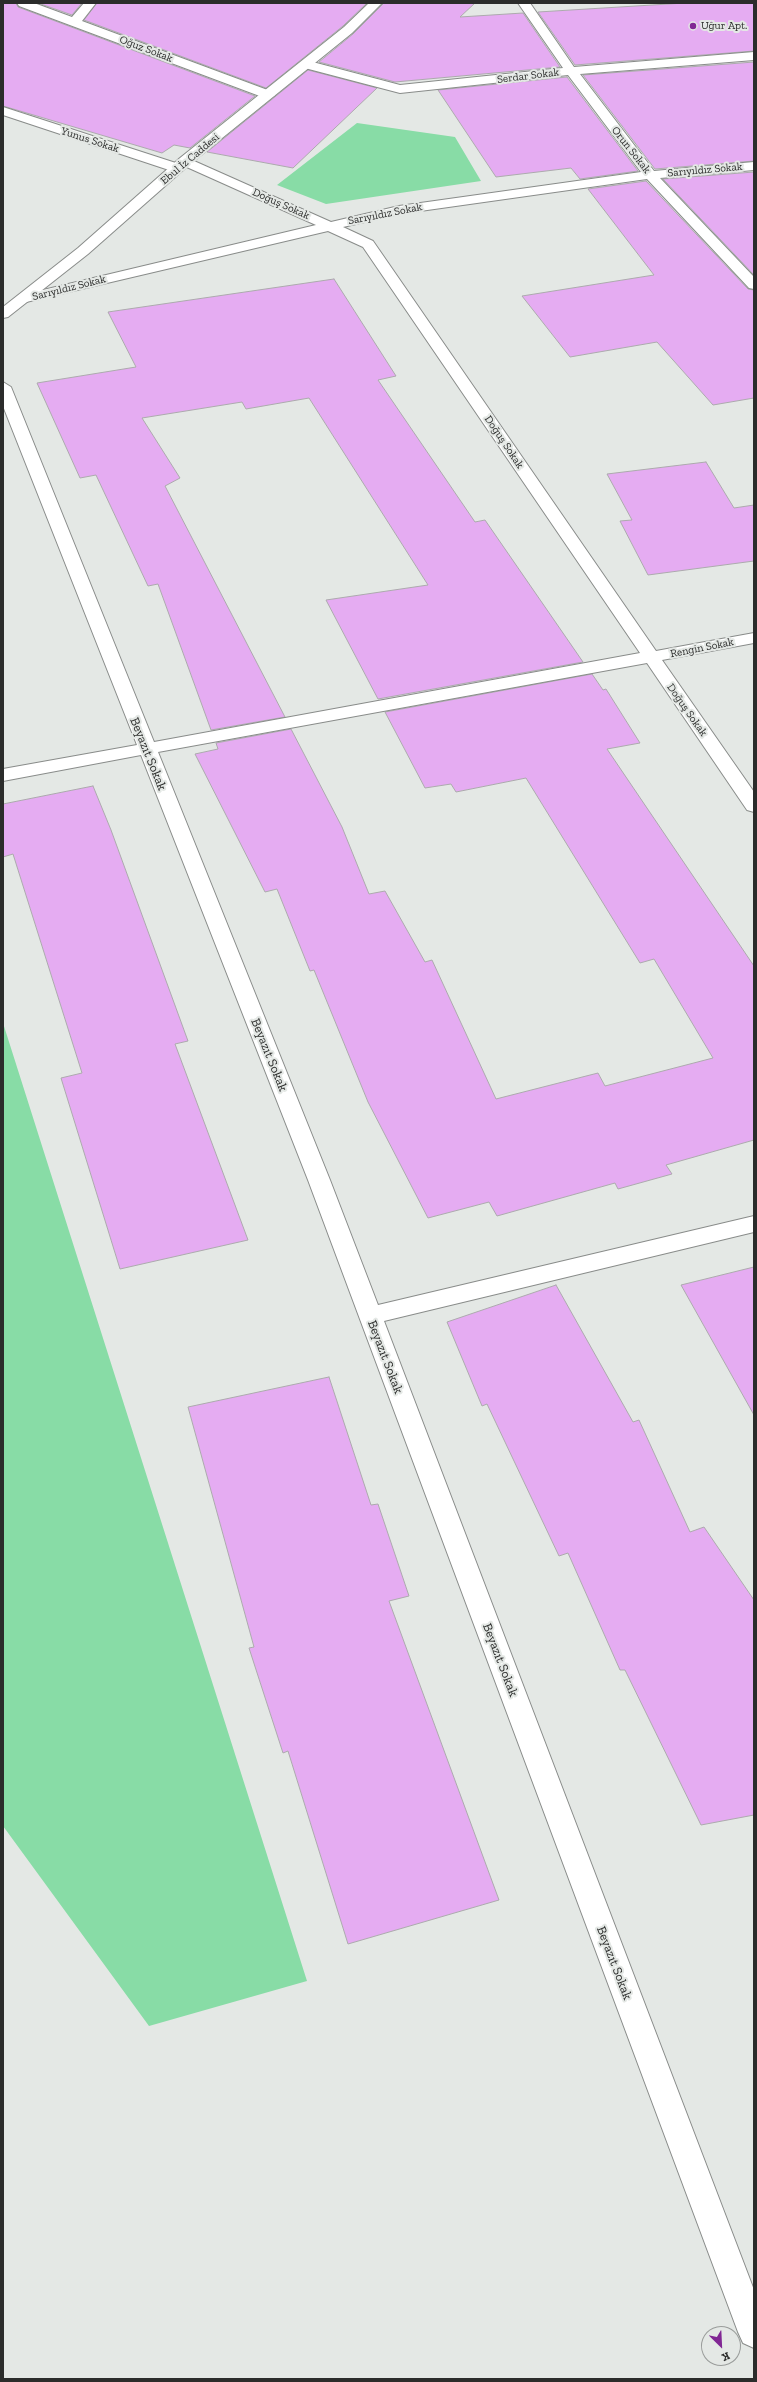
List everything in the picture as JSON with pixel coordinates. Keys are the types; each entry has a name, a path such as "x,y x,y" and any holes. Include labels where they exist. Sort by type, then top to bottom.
{"street":[{"name":"Oğuz Sokak","path":"23,3 75,21 268,95"},
{"path":"75,21 90,3"},
{"name":"Ebul İz Caddesi","path":"3,314 83,251 181,164 348,30 376,3"},
{"name":"Orun Sokak","path":"524,3 571,71 650,175 754,285"},
{"name":"Serdar Sokak","path":"305,64 400,89 433,87 571,71 754,56"},
{"name":"Yunus Sokak","path":"3,111 181,164"},
{"name":"Doğuş Sokak","path":"181,164 329,226 368,244 650,657 754,806"},
{"name":"Sarıyıldız Sokak","path":"22,300 399,210 650,175 754,166"},
{"name":"Beyazıt Sokak","path":"3,387 319,1180 753,2326"},
{"name":"Rengin Sokak","path":"3,775 754,638"},
{"path":"370,1316 754,1224"}],"green space":[{"path":"357,123 455,137 481,181 326,204 277,185"},
{"path":"3,1023 307,1981 149,2026 3,1826"}],"building":[{"path":"3,3 16,3 18,7 255,96 190,148 174,145 162,153 3,106"},
{"path":"38,3 82,3 72,15"},
{"path":"97,3 367,3 343,26 266,88 84,20"},
{"path":"384,3 475,3 460,17 523,13 560,67 395,82 319,62 353,34"},
{"path":"685,3 754,3 754,51 575,65 538,12"},
{"path":"754,62 754,161 655,169 583,75"},
{"path":"308,70 377,88 293,168 207,152"},
{"path":"567,77 638,171 580,179 571,168 496,177 438,90"},
{"path":"754,172 754,275 663,179"},
{"path":"646,181 748,289 754,290 754,398 713,405 657,342 570,357 522,296 654,275 588,189"},
{"path":"334,279 396,376 378,380 475,522 485,520 583,662 378,699 326,600 428,585 309,398 246,409 242,402 142,418 180,478 165,486 285,717 211,730 158,584 148,586 96,475 80,478 37,383 136,367 108,312"},
{"path":"706,462 734,508 754,505 754,561 648,575 620,521 632,520 607,474"},
{"path":"592,674 603,690 606,689 640,743 607,749 754,966 754,1140 666,1165 672,1174 618,1189 615,1183 497,1216 489,1202 428,1218 368,1102 314,970 310,971 277,889 265,892 195,754 218,749 216,743 291,729 342,827 369,894 385,891 425,962 432,960 496,1099 598,1073 605,1086 713,1058 654,959 640,963 526,778 456,792 451,784 425,788 385,712"},
{"path":"93,786 111,830 188,1041 175,1044 248,1240 120,1269 61,1078 82,1073 13,854 3,857 3,804"},
{"path":"754,1267 754,1415 681,1285"},
{"path":"556,1285 633,1422 639,1420 690,1532 704,1527 754,1600 754,1815 701,1825 625,1670 620,1670 568,1553 559,1556 487,1404 482,1406 447,1322"},
{"path":"329,1377 371,1505 378,1504 409,1596 389,1601 499,1900 348,1944 288,1751 283,1753 249,1648 254,1647 188,1407"}],"place":[{"name":"Uğur Apt.","path":"693,26"}]}
